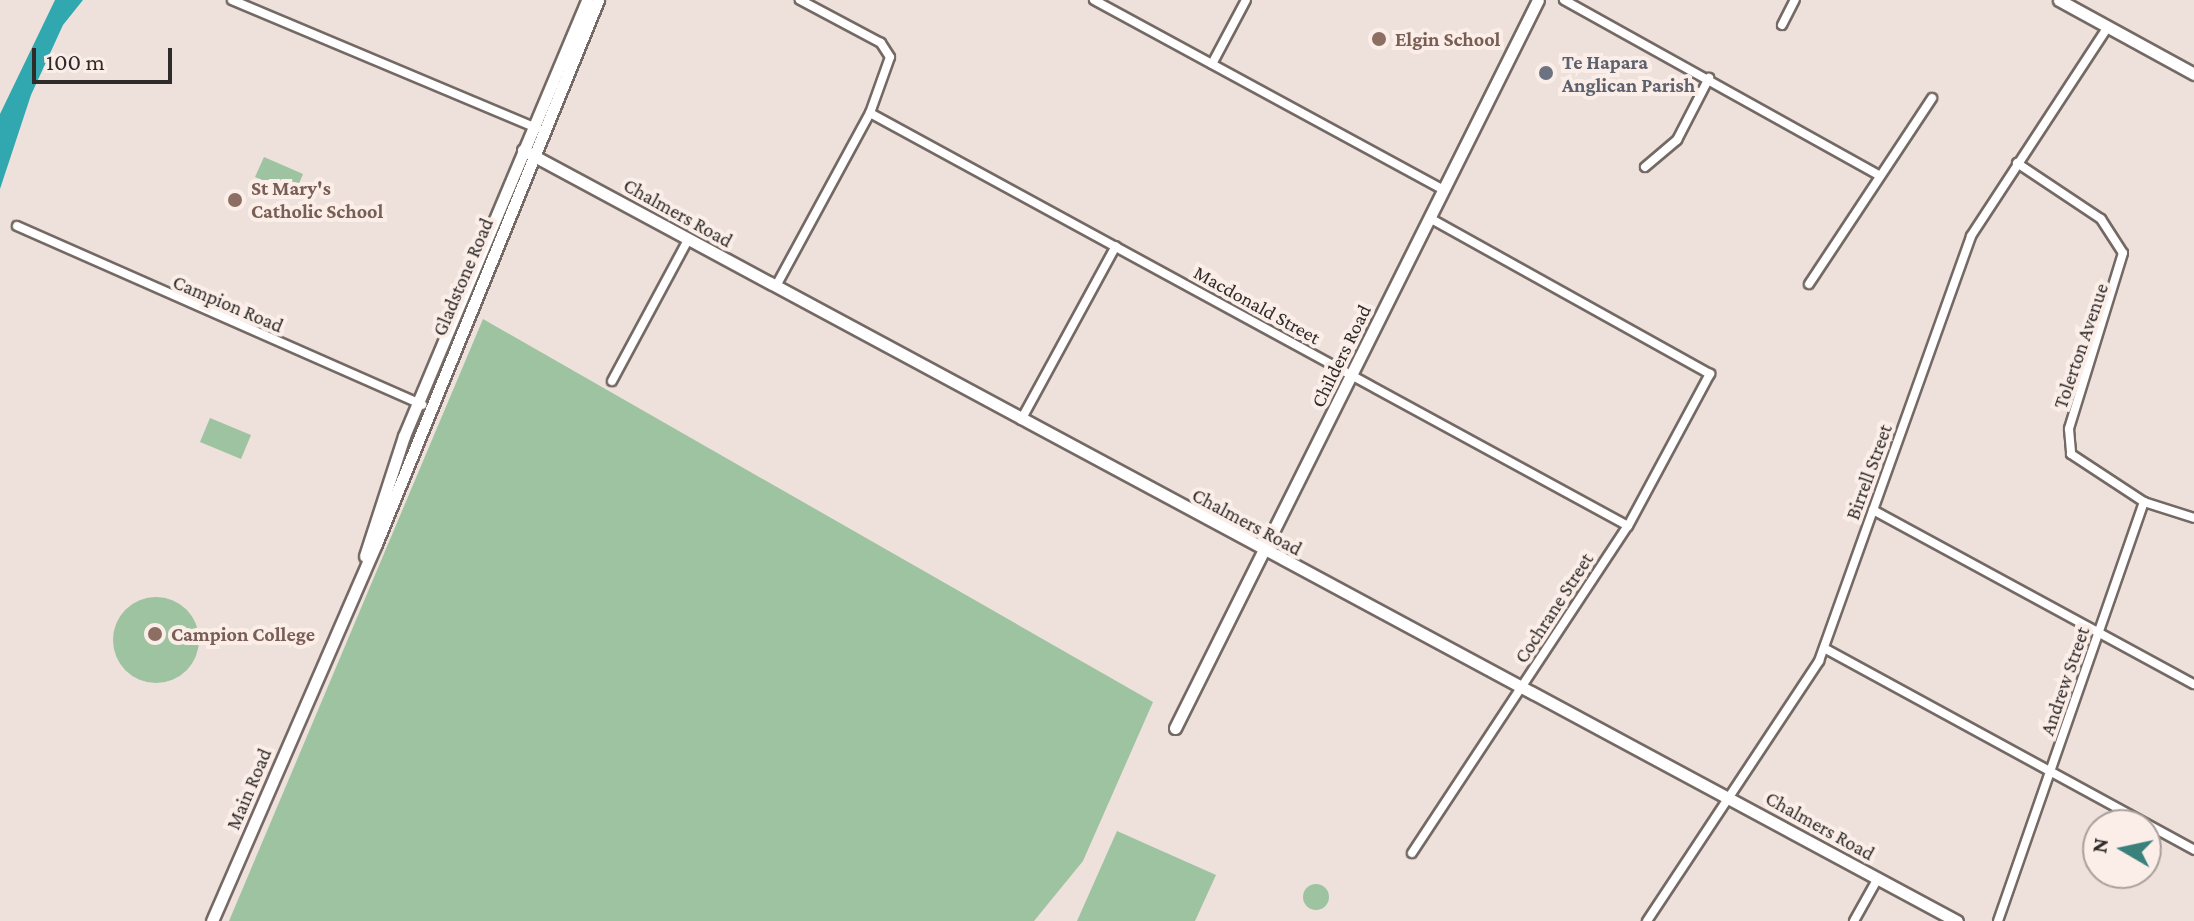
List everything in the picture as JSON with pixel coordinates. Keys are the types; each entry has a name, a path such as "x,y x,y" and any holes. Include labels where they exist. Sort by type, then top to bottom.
{"street":[{"path":"232,0 539,128"},
{"name":"Gladstone Road","path":"539,128 587,0"},
{"name":"Gladstone Road","path":"319,671 363,567 423,405 528,153 598,0"},
{"path":"776,286 870,113 889,52 800,0"},
{"path":"1094,0 1444,190"},
{"path":"1212,64 1246,0"},
{"name":"Childers Road","path":"1175,728 1538,0"},
{"path":"1564,0 1879,175"},
{"path":"1782,25 1795,0"},
{"path":"2059,0 2194,74"},
{"name":"Birrell Street","path":"1647,921 1824,648 1971,236 2108,27"},
{"path":"1645,167 1677,140 1709,78"},
{"path":"1809,284 1932,98"},
{"name":"Macdonald Street","path":"870,113 1628,526"},
{"name":"Chalmers Road","path":"528,153 1264,552 1522,686 1957,921"},
{"name":"Tolerton Avenue","path":"2017,163 2119,239 2120,282 2068,446 2076,463 2144,502"},
{"name":"Cochrane Street","path":"1412,853 1628,526 1710,374 1430,218"},
{"name":"Campion Road","path":"17,226 423,405"},
{"path":"612,381 689,238"},
{"path":"1021,420 1116,246"},
{"path":"2144,502 2194,518"},
{"name":"Andrew Street","path":"1998,921 2144,502"},
{"path":"1873,510 2194,684"},
{"path":"1824,648 2194,850"},
{"name":"Main Road","path":"212,921 319,671"},
{"path":"1854,921 1878,878"}],"green space":[{"path":"264,157 303,174 295,193 255,177"},
{"path":"483,319 1153,702 1083,861 1034,921 229,921"},
{"path":"210,418 251,435 241,459 200,442"},
{"path":"156,597 172,601 186,610 195,624 199,640 195,656 186,670 172,679 156,683 140,679 126,670 117,656 113,640 117,624 126,610 140,601"},
{"path":"1117,831 1216,875 1195,921 1077,921"},
{"path":"1316,884 1325,888 1329,897 1325,906 1316,910 1307,906 1303,897 1307,888"}],"water":[{"path":"55,0 83,0 63,25 31,95 0,189 0,114"}],"place":[{"name":"Elgin School","path":"1379,39"},
{"name":"Te Hapara Anglican Parish","path":"1546,73"},
{"name":"St Mary's Catholic School","path":"235,200"},
{"name":"Campion College","path":"155,634"}]}
